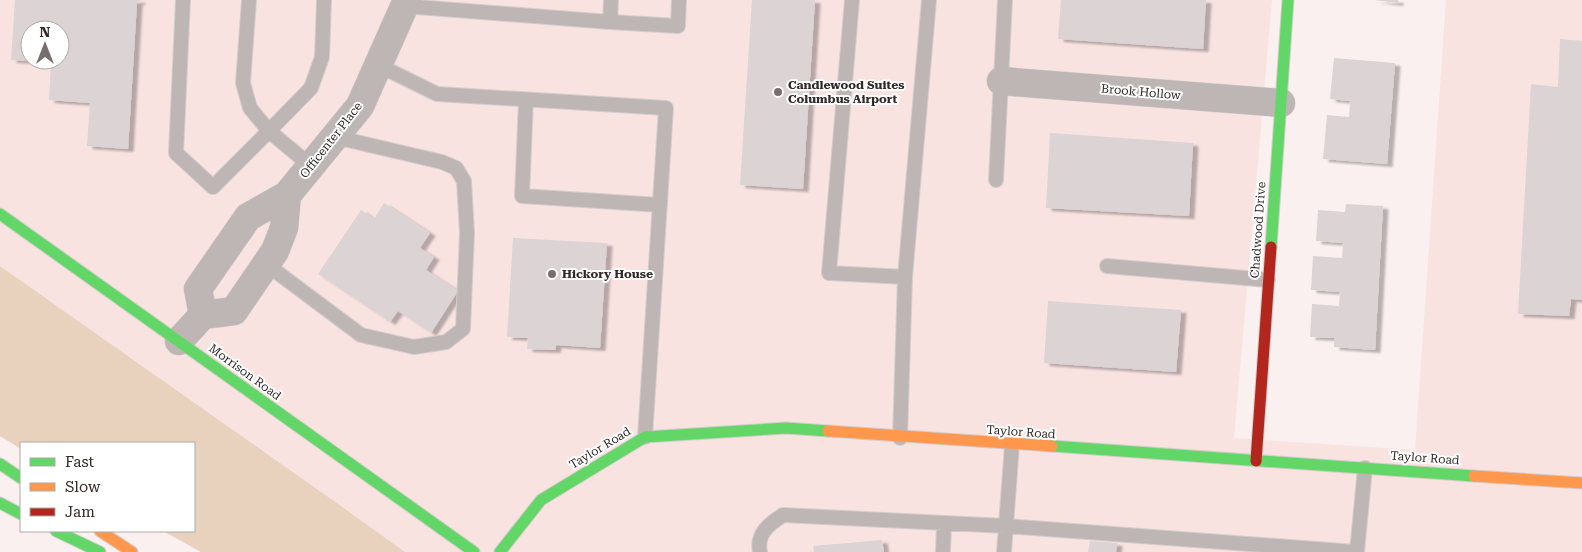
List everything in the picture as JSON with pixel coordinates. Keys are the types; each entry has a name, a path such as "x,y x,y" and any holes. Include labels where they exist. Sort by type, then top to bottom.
{"main road":[{"name":"Chadwood Drive","path":"1256,461 1288,0"},
{"name":"Morrison Road","path":"0,214 474,552"},
{"name":"Taylor Road","path":"500,552 540,500 645,437 786,428 900,438 1582,483"},
{"path":"0,464 20,477"},
{"path":"0,503 20,513"},
{"path":"58,532 100,552"},
{"path":"102,532 132,552"}],"street":[{"name":"Officenter Place","path":"203,315 198,289 248,217 287,195 360,106 406,3"},
{"name":"Brook Hollow","path":"1001,80 1280,103"},
{"path":"179,341 203,315 234,311 275,251 284,228 287,195"}],"lane":[{"path":"183,0 176,154 213,187 310,88 322,56 324,0"},
{"path":"250,0 243,83 250,108 269,131 310,166"},
{"path":"610,22 611,0"},
{"path":"406,3 610,22 678,26 679,0"},
{"path":"852,0 828,273 905,278"},
{"path":"900,438 905,278 929,0"},
{"path":"996,180 1005,0"},
{"path":"378,65 437,94 666,108 645,437"},
{"path":"526,100 522,196 660,205"},
{"path":"266,264 361,335 414,346 446,342 463,329 467,233 464,180 456,168 442,162 335,137"},
{"path":"1107,266 1268,280"},
{"path":"1004,552 1012,445"},
{"path":"760,552 758,544 767,525 783,515 1006,526 1357,552 1365,468"},
{"path":"944,523 944,552"}],"shaded area":[{"path":"0,0 1272,0 1234,438 1415,450 1446,0 1582,0 1582,552 405,552 0,266"},
{"path":"0,266 405,552 201,552 165,532 195,532 195,442 20,442 20,448 0,436"}],"building":[{"path":"15,0 141,0 137,3 128,149 87,146 90,103 49,100 51,70 70,70 70,20 20,20 20,60 11,60"},
{"name":"Candlewood Suites Columbus Airport","path":"752,0 815,0 803,189 740,185"},
{"path":"1061,0 1206,0 1203,49 1058,39"},
{"path":"1374,0 1398,0 1398,3"},
{"path":"1560,39 1582,41 1582,300 1571,299 1569,316 1518,314 1531,84 1558,87"},
{"path":"1334,58 1395,63 1387,164 1323,159 1327,115 1349,117 1350,101 1330,99"},
{"path":"1050,133 1193,143 1189,216 1046,208"},
{"path":"384,203 430,233 420,248 434,257 426,270 458,291 431,333 398,311 390,322 318,274 361,210 374,219"},
{"path":"1346,204 1383,206 1375,350 1334,347 1334,338 1310,337 1312,304 1339,306 1340,292 1311,290 1313,256 1342,258 1343,243 1316,241 1318,210 1345,212"},
{"path":"513,238 607,243 600,348 556,345 555,350 527,349 528,338 507,337"},
{"path":"1048,301 1181,310 1176,372 1044,363"},
{"path":"882,540 884,552 814,552 813,546"},
{"path":"1090,541 1117,543 1116,552 1088,552"}],"traffic: fast":[{"path":"1271,247 1288,0"},
{"path":"0,214 474,552"},
{"path":"500,552 541,500 645,437 786,428 828,431"},
{"path":"1052,446 1474,476"},
{"path":"0,464 20,477"},
{"path":"0,503 20,513"},
{"path":"58,532 100,552"}],"traffic: slow":[{"path":"828,431 1052,446"},
{"path":"1474,476 1582,483"},
{"path":"102,532 132,552"}],"traffic: jam":[{"path":"1256,461 1271,247"}],"place":[{"name":"Candlewood Suites Columbus Airport","path":"778,92"},
{"name":"Hickory House","path":"552,274"}]}
